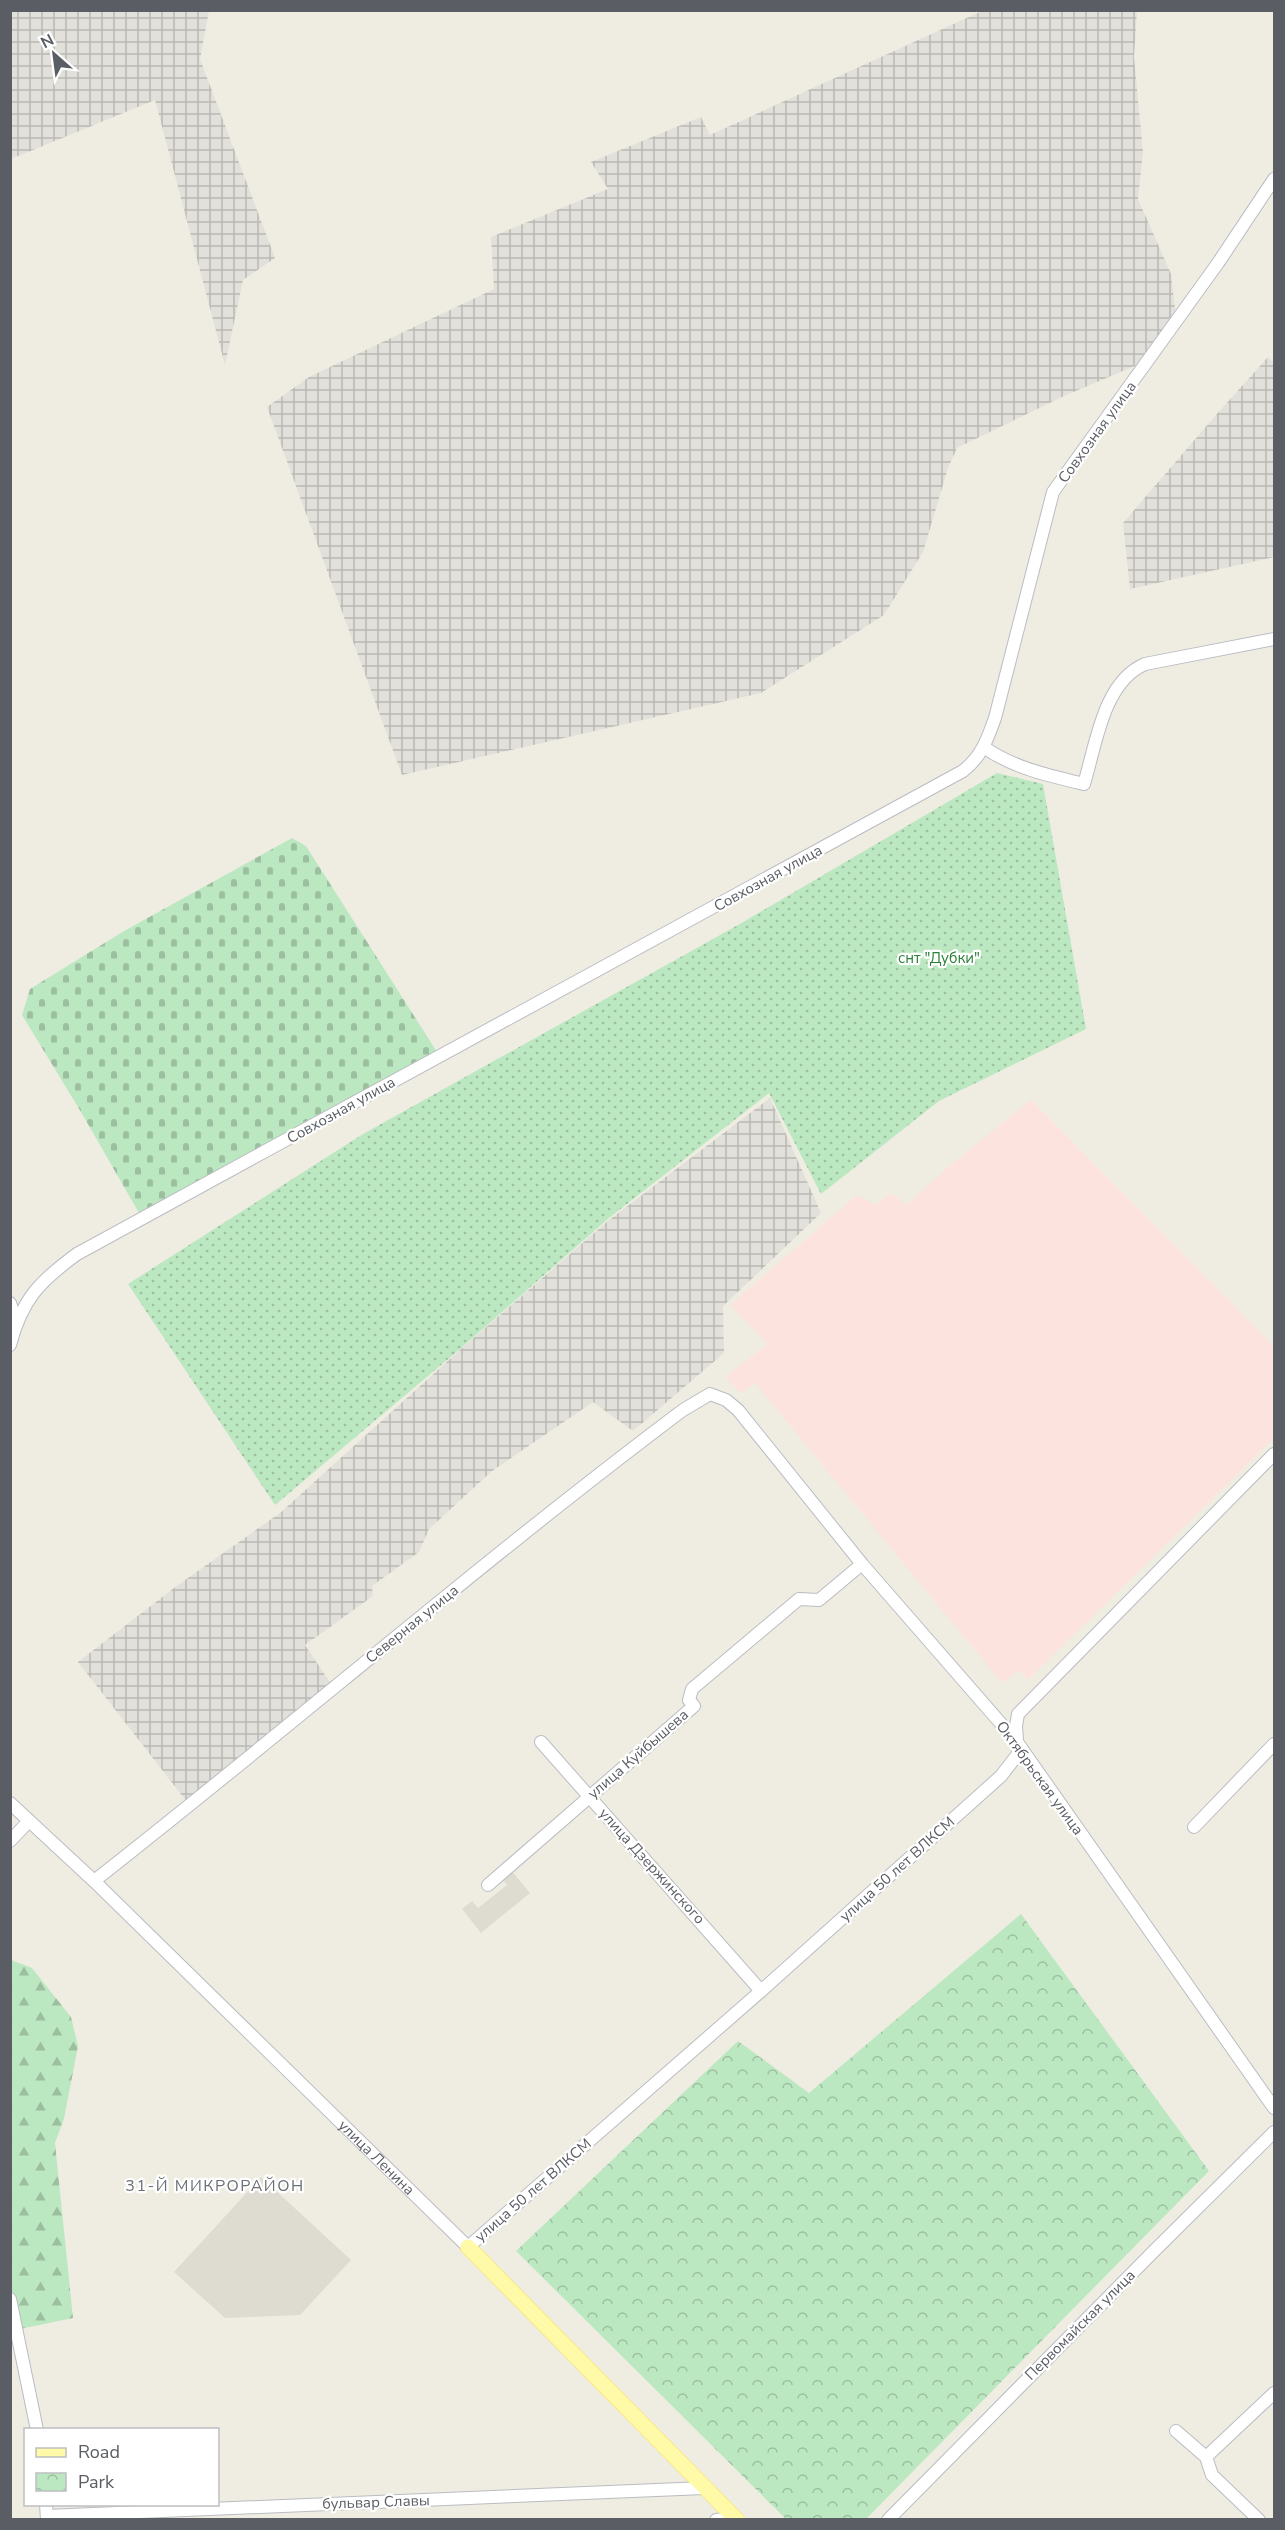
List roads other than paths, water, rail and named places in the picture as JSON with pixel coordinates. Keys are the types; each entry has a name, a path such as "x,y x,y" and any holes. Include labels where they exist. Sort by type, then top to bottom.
{"main road":[{"name":"улица Ленина","path":"468,2247 736,2519"}],"street":[{"name":"Совхозная улица","path":"10,1345 16,1321 39,1284 77,1254 963,771 976,760 985,748 1025,607 1053,492 1218,263 1275,179"},
{"path":"985,748 1000,759 1020,767 1084,784 1106,712 1118,685 1126,675 1145,664 1275,639"},
{"path":"10,1303 16,1321"},
{"name":"Северная улица","path":"94,1881 534,1525 683,1410 710,1394 726,1400 738,1410"},
{"name":"Октябрьская улица","path":"738,1410 862,1564 1017,1742 1275,2108"},
{"name":"улица 50 лет ВЛКСМ","path":"468,2247 761,1991 1001,1776 1018,1754 1016,1726 1018,1714 1275,1454"},
{"name":"улица Куйбышева","path":"488,1885 693,1706 689,1700 692,1689 799,1599 819,1600 862,1564"},
{"name":"улица Дзержинского","path":"541,1742 590,1796 639,1856 719,1941 761,1991"},
{"path":"1194,1827 1275,1744"},
{"name":"улица Ленина","path":"10,1803 94,1881 468,2247"},
{"path":"10,1841 29,1821"},
{"name":"Первомайская улица","path":"888,2520 1144,2260 1275,2132"},
{"path":"10,2299 37,2428"},
{"path":"1206,2457 1275,2393"},
{"path":"1176,2430 1206,2457 1212,2475 1259,2520"},
{"name":"бульвар Славы","path":"47,2513 704,2488"},
{"path":"716,2520 736,2519"}],"district":[{"name":"31-Й МИКРОРАЙОН","path":"215,2186"}],"park label":[{"name":"снт \"Дубки\"","path":"939,958"}]}
